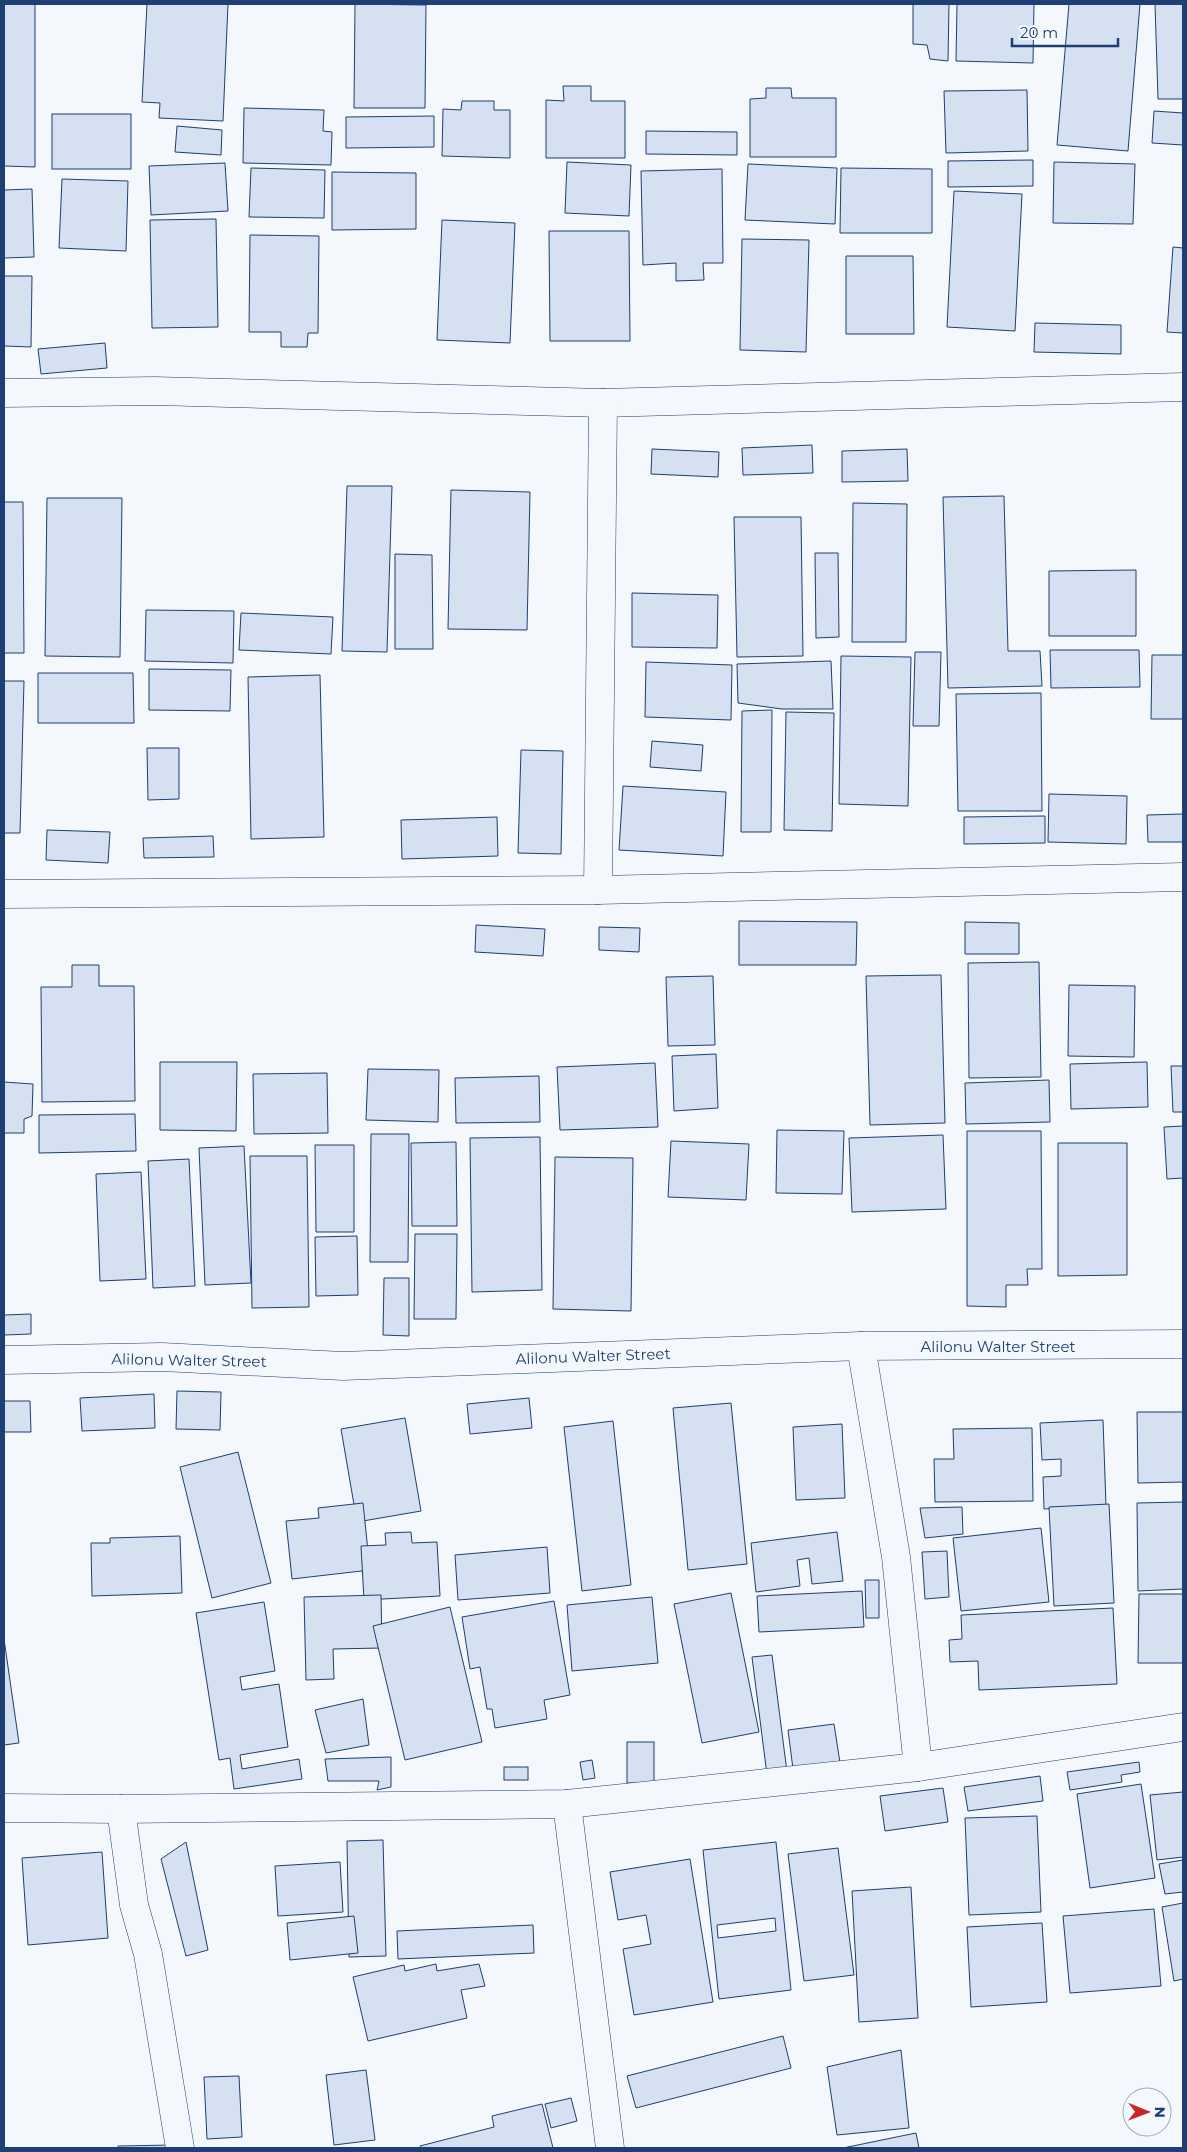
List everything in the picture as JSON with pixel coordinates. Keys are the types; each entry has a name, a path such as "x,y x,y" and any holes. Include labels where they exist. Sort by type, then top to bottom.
{"street":[{"path":"4,393 155,391 603,403 1183,386"},
{"path":"598,890 603,403"},
{"path":"4,894 598,890 1183,877"},
{"name":"Alilonu Walter Street","path":"4,1360 162,1357 343,1366 861,1346 1183,1344"},
{"path":"861,1346 896,1558 918,1767"},
{"path":"4,1808 120,1809 567,1804 918,1767 1183,1727"},
{"path":"567,1804 610,2148"},
{"path":"120,1809 134,1904 148,1954 180,2148"}],"building":[{"path":"4,4 35,4 35,167 4,166"},
{"path":"147,4 228,4 223,121 159,118 160,103 142,102"},
{"path":"355,4 426,5 425,108 354,108"},
{"path":"913,4 949,4 948,61 930,59 927,45 913,44"},
{"path":"957,4 1034,4 1033,63 956,61"},
{"path":"1069,4 1140,4 1128,151 1057,145"},
{"path":"1155,4 1183,4 1183,99 1158,99"},
{"path":"563,86 591,86 591,101 625,101 625,158 546,158 546,100 564,101"},
{"path":"766,88 791,88 792,98 836,98 836,157 750,157 750,99 766,98"},
{"path":"1027,90 1028,151 946,153 944,91"},
{"path":"462,101 494,101 494,110 510,110 510,158 442,156 443,109 461,110"},
{"path":"244,108 324,110 323,131 332,132 331,165 243,163"},
{"path":"1154,111 1183,113 1183,145 1152,143"},
{"path":"52,114 131,114 131,169 52,169"},
{"path":"434,116 434,147 346,148 346,117"},
{"path":"177,126 222,130 221,155 175,152"},
{"path":"646,131 737,132 737,155 646,154"},
{"path":"1033,160 1033,186 948,187 948,161"},
{"path":"567,162 631,165 629,216 565,213"},
{"path":"1054,162 1135,164 1133,224 1053,223"},
{"path":"225,163 228,211 151,215 149,166"},
{"path":"748,164 837,168 835,224 745,220"},
{"path":"251,168 325,170 324,218 249,217"},
{"path":"841,168 932,169 932,233 840,233"},
{"path":"722,169 723,263 703,263 704,280 676,281 676,263 643,265 641,171"},
{"path":"332,172 416,173 416,229 332,230"},
{"path":"62,179 128,181 126,251 59,248"},
{"path":"32,189 34,257 4,258 4,190"},
{"path":"954,191 1022,194 1015,331 947,327"},
{"path":"216,219 218,327 152,328 150,220"},
{"path":"442,220 515,223 510,343 437,340"},
{"path":"549,231 629,231 630,341 550,341"},
{"path":"250,235 319,236 318,333 308,333 307,347 281,347 281,332 249,332"},
{"path":"742,239 809,240 806,352 740,350"},
{"path":"1173,247 1183,248 1183,333 1167,332"},
{"path":"846,256 913,256 914,334 846,334"},
{"path":"4,276 32,276 31,347 4,346"},
{"path":"1035,323 1121,325 1121,354 1034,352"},
{"path":"105,343 107,368 41,374 38,349"},
{"path":"812,445 813,473 743,475 742,448"},
{"path":"652,449 719,452 718,477 651,474"},
{"path":"907,449 908,481 842,482 842,451"},
{"path":"347,486 392,486 387,652 342,651"},
{"path":"451,490 530,492 527,630 448,629"},
{"path":"1004,496 1008,651 1040,651 1042,686 948,688 943,497"},
{"path":"47,498 122,498 120,657 45,656"},
{"path":"4,502 23,502 24,653 4,653"},
{"path":"853,503 907,504 906,642 852,642"},
{"path":"734,517 801,517 803,656 737,657"},
{"path":"815,553 838,553 839,637 816,638"},
{"path":"395,554 432,555 433,649 395,649"},
{"path":"1136,570 1136,636 1049,636 1049,571"},
{"path":"632,593 718,595 717,648 632,647"},
{"path":"146,610 234,611 233,663 145,661"},
{"path":"241,613 333,617 331,654 239,650"},
{"path":"1050,650 1139,650 1140,687 1051,688"},
{"path":"915,652 941,652 939,726 913,726"},
{"path":"1152,655 1183,655 1183,719 1151,719"},
{"path":"841,656 911,657 908,806 839,804"},
{"path":"831,661 833,709 782,709 738,703 737,664"},
{"path":"646,662 732,665 731,720 645,717"},
{"path":"149,669 231,670 230,711 149,710"},
{"path":"38,673 133,673 134,723 38,723"},
{"path":"320,675 324,837 251,839 248,677"},
{"path":"4,681 24,681 20,833 4,833"},
{"path":"1041,693 1042,811 958,811 956,694"},
{"path":"772,710 771,832 741,832 742,711"},
{"path":"786,712 834,713 832,831 784,830"},
{"path":"652,741 703,745 701,771 650,767"},
{"path":"147,748 179,748 179,799 148,800"},
{"path":"521,750 563,751 561,854 518,853"},
{"path":"623,786 726,792 723,856 619,850"},
{"path":"1049,794 1127,796 1126,844 1048,842"},
{"path":"1183,814 1183,842 1148,842 1147,815"},
{"path":"1045,816 1045,843 964,844 964,817"},
{"path":"497,817 498,856 402,859 401,820"},
{"path":"47,830 110,832 108,863 46,860"},
{"path":"213,836 214,857 144,858 143,838"},
{"path":"739,921 857,922 856,965 739,965"},
{"path":"965,922 1019,923 1019,954 965,954"},
{"path":"476,925 545,929 543,956 475,952"},
{"path":"599,927 640,928 639,952 599,950"},
{"path":"1039,962 1041,1077 969,1078 968,963"},
{"path":"72,965 99,965 99,986 134,986 135,1101 42,1102 41,987 72,987"},
{"path":"941,975 945,1123 870,1125 866,976"},
{"path":"713,976 715,1045 668,1046 666,977"},
{"path":"1069,985 1135,986 1134,1057 1068,1056"},
{"path":"716,1054 718,1108 674,1111 672,1056"},
{"path":"160,1062 237,1062 236,1131 160,1130"},
{"path":"1147,1062 1148,1107 1071,1109 1070,1064"},
{"path":"655,1063 658,1127 560,1130 557,1067"},
{"path":"1171,1066 1183,1066 1183,1112 1173,1112"},
{"path":"368,1069 439,1070 438,1122 366,1120"},
{"path":"327,1073 328,1133 254,1134 253,1074"},
{"path":"539,1076 540,1122 456,1123 455,1078"},
{"path":"1049,1080 1050,1122 966,1124 965,1083"},
{"path":"4,1082 33,1084 32,1116 24,1119 24,1133 4,1133"},
{"path":"135,1114 136,1151 39,1153 39,1115"},
{"path":"1183,1126 1183,1178 1167,1179 1164,1127"},
{"path":"777,1130 844,1131 842,1194 776,1193"},
{"path":"967,1131 1041,1131 1042,1269 1027,1269 1028,1285 1006,1285 1006,1307 967,1306"},
{"path":"371,1134 409,1134 408,1262 370,1262"},
{"path":"943,1135 946,1209 852,1212 849,1138"},
{"path":"540,1137 542,1290 472,1292 470,1138"},
{"path":"671,1141 749,1144 746,1200 668,1197"},
{"path":"456,1142 457,1226 412,1226 411,1143"},
{"path":"1058,1143 1127,1143 1127,1275 1058,1276"},
{"path":"315,1145 354,1145 354,1232 316,1232"},
{"path":"244,1146 251,1283 205,1285 199,1148"},
{"path":"250,1156 307,1156 309,1307 252,1308"},
{"path":"555,1157 633,1158 631,1311 553,1309"},
{"path":"189,1159 195,1286 153,1288 148,1161"},
{"path":"141,1172 146,1279 100,1281 96,1174"},
{"path":"415,1234 457,1234 456,1319 414,1319"},
{"path":"357,1236 358,1295 316,1296 315,1237"},
{"path":"384,1278 409,1278 409,1336 383,1335"},
{"path":"31,1314 31,1334 4,1335 4,1315"},
{"path":"177,1391 221,1392 220,1430 176,1429"},
{"path":"154,1394 155,1428 82,1431 80,1398"},
{"path":"529,1398 532,1428 470,1434 467,1404"},
{"path":"4,1401 30,1401 31,1432 4,1432"},
{"path":"731,1403 747,1564 688,1570 673,1408"},
{"path":"1137,1412 1183,1412 1183,1482 1138,1483"},
{"path":"405,1418 421,1511 357,1522 341,1429"},
{"path":"1103,1420 1106,1506 1044,1509 1043,1477 1061,1476 1061,1459 1042,1460 1040,1423"},
{"path":"613,1421 631,1585 582,1591 564,1427"},
{"path":"842,1424 845,1498 796,1500 793,1427"},
{"path":"1032,1428 1033,1501 935,1502 934,1459 954,1459 953,1429"},
{"path":"238,1452 271,1583 212,1598 180,1467"},
{"path":"1183,1502 1183,1589 1138,1591 1137,1503"},
{"path":"363,1503 370,1570 292,1579 286,1521 319,1518 318,1508"},
{"path":"1109,1504 1114,1603 1054,1606 1049,1507"},
{"path":"962,1507 963,1534 925,1538 920,1508"},
{"path":"1041,1528 1049,1602 961,1611 953,1538"},
{"path":"411,1532 412,1543 437,1542 440,1596 364,1600 361,1546 386,1545 385,1533"},
{"path":"837,1532 843,1581 812,1584 809,1558 797,1560 800,1586 756,1592 751,1543"},
{"path":"180,1536 182,1593 92,1596 91,1543 110,1543 110,1538"},
{"path":"547,1547 550,1593 458,1600 455,1555"},
{"path":"947,1551 949,1597 925,1599 922,1552"},
{"path":"865,1580 879,1580 879,1618 866,1618"},
{"path":"862,1591 864,1627 759,1632 757,1596"},
{"path":"731,1593 759,1732 702,1743 674,1604"},
{"path":"1139,1594 1183,1594 1183,1663 1138,1663"},
{"path":"381,1595 382,1648 333,1649 334,1679 306,1680 304,1597"},
{"path":"652,1597 658,1663 572,1671 567,1605"},
{"path":"554,1601 570,1695 544,1700 547,1719 495,1728 492,1709 487,1709 480,1667 470,1669 462,1617"},
{"path":"264,1602 275,1671 240,1677 242,1690 279,1684 288,1747 240,1755 242,1769 299,1759 302,1779 234,1789 230,1758 219,1760 196,1613"},
{"path":"450,1607 482,1742 405,1760 373,1626"},
{"path":"1113,1608 1117,1684 979,1690 978,1661 950,1662 949,1640 962,1639 961,1615"},
{"path":"4,1639 19,1743 4,1745"},
{"path":"772,1655 787,1772 767,1775 752,1657"},
{"path":"363,1699 369,1745 326,1753 315,1710"},
{"path":"834,1724 840,1763 793,1769 788,1730"},
{"path":"627,1742 654,1742 654,1783 627,1783"},
{"path":"391,1757 391,1787 377,1790 379,1781 328,1781 325,1759"},
{"path":"592,1760 595,1778 583,1780 580,1762"},
{"path":"1139,1762 1140,1772 1121,1775 1122,1782 1070,1790 1067,1772"},
{"path":"504,1767 528,1767 528,1780 504,1780"},
{"path":"1040,1776 1043,1801 968,1811 964,1787"},
{"path":"1141,1784 1155,1878 1090,1888 1077,1794"},
{"path":"943,1788 948,1822 885,1831 880,1796"},
{"path":"1183,1792 1183,1857 1157,1860 1150,1795"},
{"path":"1037,1816 1041,1912 969,1915 965,1818"},
{"path":"383,1840 386,1956 349,1957 347,1841"},
{"path":"186,1842 208,1950 186,1956 161,1859"},
{"path":"776,1842 791,1990 719,1999 703,1850","holes":["775,1918 776,1931 718,1938 717,1925"]},
{"path":"838,1848 854,1975 804,1981 788,1854"},
{"path":"102,1852 108,1938 28,1945 22,1858"},
{"path":"690,1859 713,2002 634,2015 623,1949 651,1944 646,1915 618,1920 610,1872"},
{"path":"1183,1860 1183,1892 1165,1894 1159,1864"},
{"path":"340,1862 343,1912 278,1916 275,1866"},
{"path":"911,1887 918,2018 859,2022 852,1891"},
{"path":"1183,1903 1183,1979 1174,1981 1162,1907"},
{"path":"1154,1909 1161,1986 1070,1993 1063,1916"},
{"path":"354,1916 358,1953 290,1960 287,1923"},
{"path":"1042,1923 1047,2002 971,2007 967,1927"},
{"path":"533,1925 534,1953 398,1959 397,1931"},
{"path":"436,1964 437,1971 479,1964 485,1986 461,1990 467,2018 368,2041 353,1977 404,1965 405,1971"},
{"path":"783,2036 791,2068 636,2108 627,2076"},
{"path":"901,2050 909,2128 837,2135 827,2067"},
{"path":"366,2070 375,2140 334,2145 326,2075"},
{"path":"239,2076 242,2137 207,2139 204,2077"},
{"path":"571,2098 577,2121 551,2128 545,2104"},
{"path":"542,2104 553,2148 421,2148 420,2146 494,2127 492,2116"},
{"path":"916,2133 919,2148 843,2148"},
{"path":"174,2145 174,2148 118,2148 118,2146"}]}
